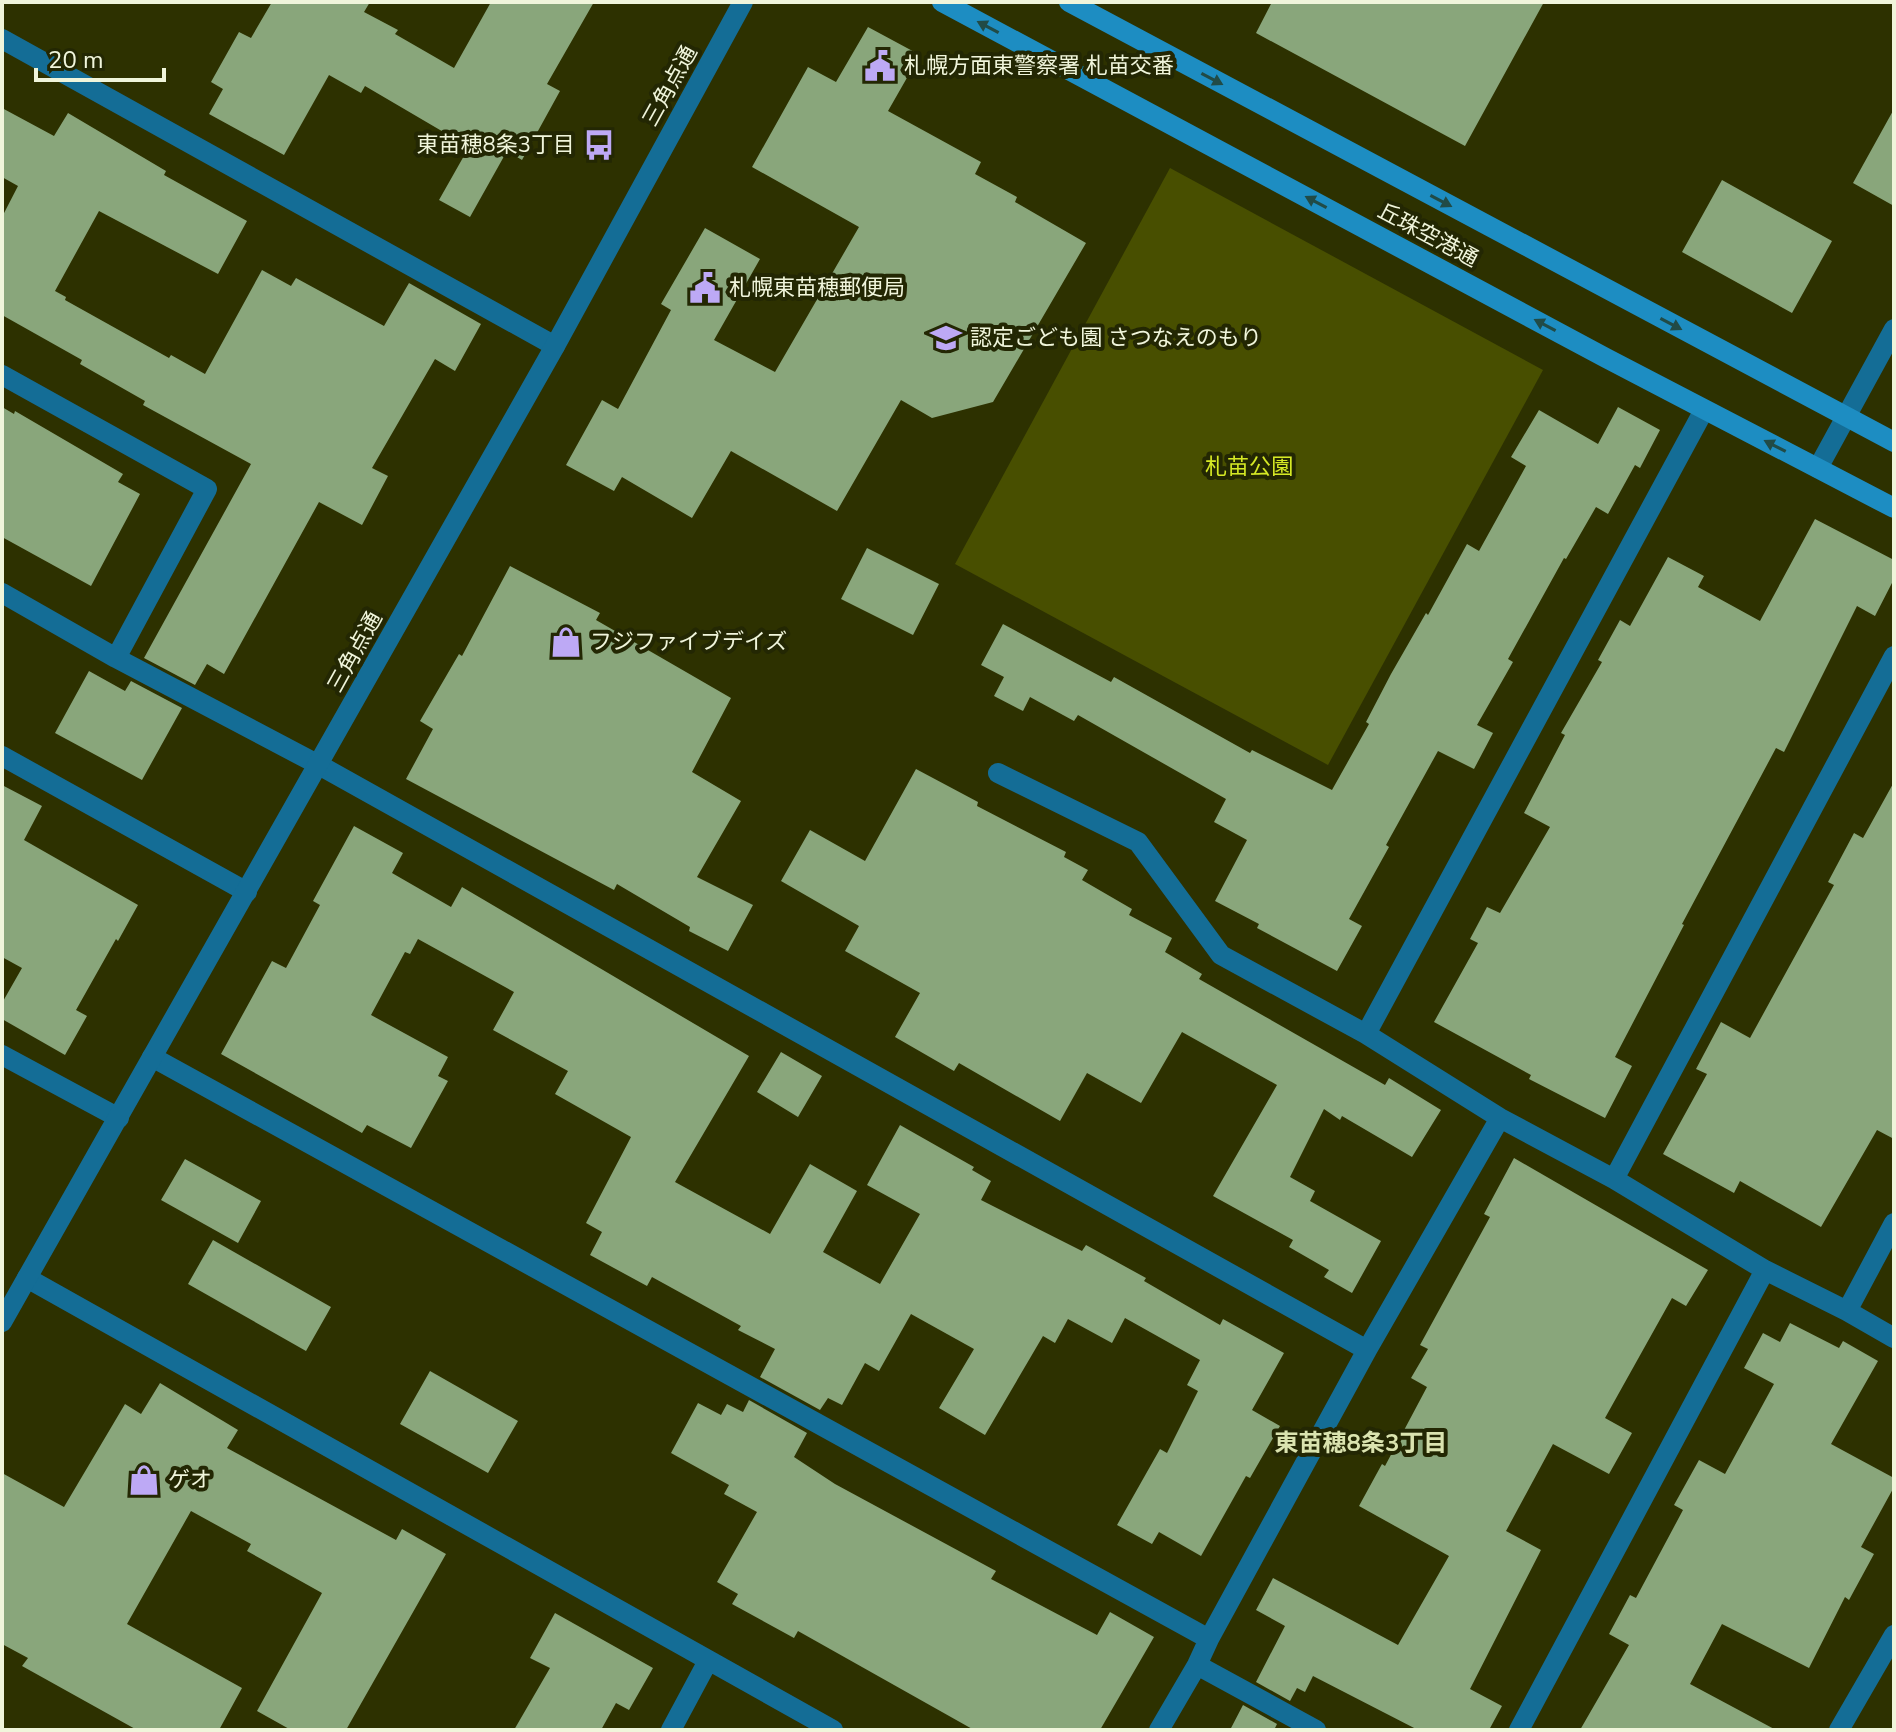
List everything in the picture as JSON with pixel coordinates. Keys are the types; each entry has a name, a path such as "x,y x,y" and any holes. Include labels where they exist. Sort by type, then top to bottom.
{"main road":[{"name":"丘珠空港通","path":"942,2 1704,410 1894,508"},
{"name":"丘珠空港通","path":"1069,2 1894,442"}],"street":[{"name":"三角点通","path":"2,1322 555,346 743,2"},
{"path":"2,39 555,346"},
{"path":"1818,468 1894,329"},
{"path":"2,375 207,489 116,658"},
{"path":"1366,1034 1704,410"},
{"path":"2,593 116,658 319,765 1367,1350"},
{"path":"1614,1179 1894,656"},
{"path":"2,756 247,892"},
{"path":"998,773 1138,842 1221,955 1366,1034 1500,1118 1614,1179 1765,1270 1894,1338"},
{"path":"2,1055 119,1118"},
{"path":"152,1057 1209,1639"},
{"path":"1159,1730 1367,1350 1500,1118"},
{"path":"1847,1311 1894,1223"},
{"path":"1519,1730 1765,1270"},
{"path":"27,1278 833,1730"},
{"path":"1839,1730 1894,1635"},
{"path":"671,1730 708,1661"},
{"path":"1197,1665 1316,1730"}],"green space":[{"name":"札苗公園","path":"1170,168 1543,370 1328,765 955,564"}],"building":[{"path":"272,2 370,2 364,12 398,30 395,34 454,68 491,2 594,2 547,84 560,91 522,160 507,151 470,217 439,200 469,147 365,86 361,93 329,75 284,155 209,114 223,89 211,82 239,32 251,38"},
{"path":"1272,2 1544,2 1465,146 1256,33"},
{"path":"868,27 920,55 888,111 981,162 975,174 1017,197 1015,202 1086,243 993,402 932,418 901,400 837,511 731,451 692,518 622,477 614,491 566,465 602,400 618,409 671,310 661,304 705,228 760,259 714,340 775,372 859,227 752,167 808,67 836,82"},
{"path":"2,108 54,136 68,113 166,171 164,175 247,221 218,274 99,211 55,291 66,297 65,300 169,358 171,355 205,374 262,270 291,286 296,278 384,326 409,283 481,324 455,371 435,359 372,468 388,476 362,525 319,502 224,674 207,664 195,685 144,658 251,464 143,405 145,401 80,364 82,360 2,315 2,217 18,186 2,177"},
{"path":"1894,109 1894,206 1853,183"},
{"path":"1722,180 1832,241 1792,313 1682,252"},
{"path":"2,407 14,414 15,411 123,474 118,482 140,494 91,586 2,537"},
{"path":"1618,407 1660,430 1640,468 1635,465 1608,514 1596,507 1508,659 1513,662 1477,725 1493,733 1474,769 1438,751 1349,919 1362,926 1337,971 1257,928 1259,924 1215,901 1247,840 1214,822 1226,799 1078,715 1074,721 1030,697 1023,711 994,696 1004,677 981,665 1003,624 1111,682 1114,677 1250,753 1252,750 1332,790 1369,724 1366,722 1391,674 1467,544 1479,551 1526,466 1511,457 1539,410 1598,444"},
{"path":"1815,519 1894,560 1894,579 1875,616 1857,606 1784,752 1776,748 1615,1057 1632,1066 1605,1118 1529,1079 1531,1075 1434,1022 1478,943 1470,939 1487,907 1500,913 1550,827 1524,813 1565,735 1561,733 1602,662 1598,660 1620,620 1630,626 1668,557 1704,576 1698,587 1760,621"},
{"path":"867,548 939,584 913,635 841,599"},
{"path":"510,566 600,613 596,620 731,698 692,772 741,801 697,877 753,905 728,951 689,931 690,927 617,884 614,890 406,779 433,729 420,721 459,654 462,656"},
{"path":"89,671 125,691 131,681 182,708 142,780 55,733"},
{"path":"916,769 978,802 977,806 1066,852 1064,857 1088,870 1082,880 1132,909 1129,915 1172,938 1165,952 1202,974 1199,979 1385,1085 1389,1078 1441,1110 1412,1157 1342,1116 1340,1120 1324,1109 1290,1177 1315,1191 1310,1201 1381,1241 1352,1293 1324,1277 1329,1270 1289,1247 1293,1240 1213,1196 1277,1085 1182,1032 1141,1103 1087,1073 1060,1121 959,1063 954,1071 895,1037 920,993 845,951 859,926 781,881 810,830 865,861"},
{"path":"1894,782 1894,1139 1877,1130 1821,1227 1740,1181 1734,1193 1663,1154 1707,1074 1696,1069 1721,1022 1750,1038 1834,885 1828,882 1854,833 1863,838"},
{"path":"2,785 42,806 24,840 138,905 76,1010 87,1016 65,1055 2,1019 2,1003 22,968 2,957"},
{"path":"354,826 403,853 392,873 451,907 462,887 749,1056 675,1182 770,1234 810,1164 857,1191 823,1252 880,1284 920,1214 867,1185 900,1125 974,1167 972,1170 991,1181 981,1200 1082,1251 1086,1245 1146,1278 1144,1281 1220,1325 1223,1319 1284,1353 1252,1410 1280,1426 1250,1478 1246,1476 1201,1556 1159,1532 1152,1544 1117,1525 1160,1449 1167,1453 1198,1391 1187,1385 1200,1360 1125,1318 1112,1343 1068,1319 1055,1343 1043,1336 985,1435 939,1408 974,1349 911,1314 879,1371 865,1363 842,1405 828,1398 820,1410 760,1377 775,1349 738,1330 741,1326 652,1277 647,1286 590,1255 602,1232 586,1223 631,1137 555,1094 568,1071 493,1030 514,992 418,939 410,954 405,952 371,1015 448,1057 438,1076 448,1081 411,1148 367,1125 362,1133 221,1054 272,961 286,968 320,905 313,901"},
{"path":"781,1052 822,1076 798,1117 757,1092"},
{"path":"1514,1158 1708,1270 1686,1306 1672,1298 1605,1418 1632,1433 1609,1474 1553,1444 1506,1531 1541,1550 1470,1689 1502,1706 1489,1730 1418,1730 1313,1676 1305,1692 1297,1688 1290,1701 1256,1682 1285,1626 1256,1610 1273,1578 1398,1645 1449,1556 1359,1506 1382,1464 1385,1466 1427,1387 1411,1378 1428,1349 1420,1345 1490,1217 1484,1214"},
{"path":"185,1159 261,1201 238,1243 161,1200"},
{"path":"213,1240 331,1307 306,1351 188,1284"},
{"path":"1790,1323 1839,1348 1843,1341 1878,1361 1831,1444 1894,1478 1894,1487 1861,1547 1874,1554 1849,1600 1845,1597 1809,1668 1722,1624 1690,1684 1776,1730 1580,1730 1629,1645 1609,1634 1630,1595 1636,1598 1683,1510 1674,1505 1699,1460 1725,1474 1774,1384 1744,1368 1763,1333 1780,1342"},
{"path":"430,1371 518,1421 488,1473 400,1424"},
{"path":"160,1383 238,1430 227,1448 396,1540 402,1529 446,1554 346,1730 291,1730 257,1711 322,1593 247,1551 251,1544 191,1511 127,1624 242,1688 219,1730 137,1730 22,1666 28,1658 2,1644 2,1473 64,1507 125,1404 141,1414"},
{"path":"749,1400 807,1433 794,1457 835,1484 996,1571 991,1579 1097,1635 1110,1612 1154,1637 1100,1730 974,1730 798,1631 794,1638 732,1604 738,1594 717,1582 757,1512 724,1494 729,1485 671,1453 698,1403 721,1415 727,1404 743,1412"},
{"path":"555,1613 653,1668 629,1710 616,1703 601,1730 514,1730 550,1668 530,1658"},
{"path":"1243,1705 1277,1724 1274,1730 1230,1730"}],"place":[{"name":"札幌方面東警察署 札苗交番","path":"880,66"},
{"name":"東苗穂8条3丁目","path":"599,145"},
{"name":"札幌東苗穂郵便局","path":"705,288"},
{"name":"認定ごども園 さつなえのもり","path":"946,338"},
{"name":"フジファイブデイズ","path":"566,642"},
{"name":"ゲオ","path":"144,1480"}],"district":[{"name":"東苗穂8条3丁目","path":"1361,1443"}]}
